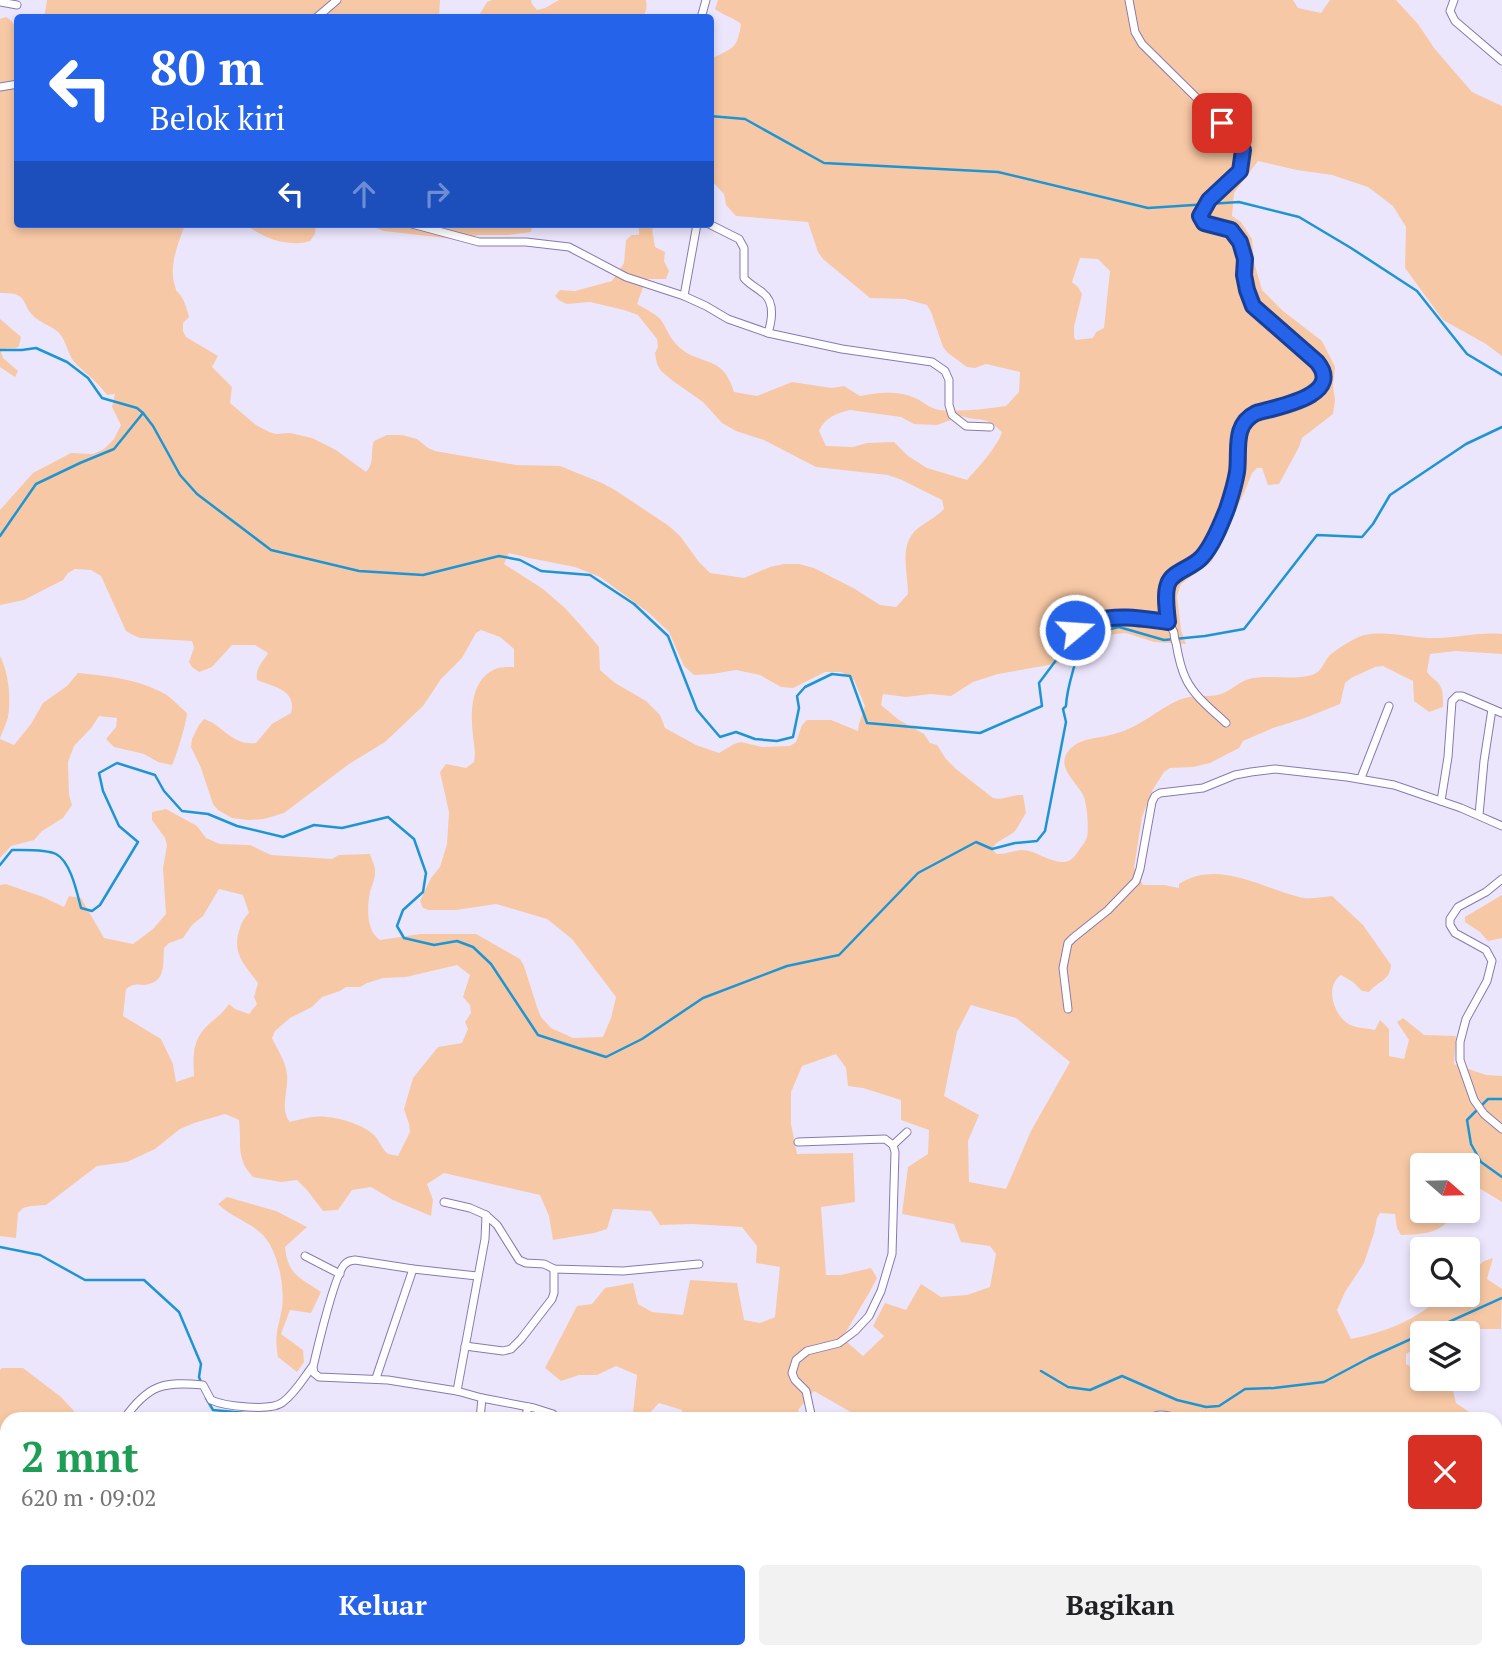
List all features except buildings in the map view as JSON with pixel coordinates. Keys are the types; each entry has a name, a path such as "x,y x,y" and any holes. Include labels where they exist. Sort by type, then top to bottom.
{"street":[{"path":"321,14 337,0"},
{"path":"1129,0 1135,32 1142,44 1222,123 1243,150 1240,171 1209,200 1200,216 1204,223 1231,230 1240,242 1245,259 1244,275 1253,306 1317,362 1324,378 1310,396 1251,415 1243,425 1238,439 1237,470 1227,508 1209,547 1194,565 1171,578 1168,583 1168,622 1174,633 1186,679 1226,723"},
{"path":"1454,0 1450,11 1455,21 1502,61"},
{"path":"0,2 17,5"},
{"path":"714,226 739,239 744,248 744,278 749,285 769,299 772,317 768,333"},
{"path":"427,228 479,242 526,242 569,247 626,277 684,296 728,319 768,333 842,349 932,362 945,371 949,380 951,415 966,426 990,428"},
{"path":"684,296 696,228"},
{"path":"1075,630 1096,621 1116,618 1168,622"},
{"path":"1441,801 1448,757 1452,701 1457,696 1462,696 1502,713"},
{"path":"1361,778 1389,706"},
{"path":"1479,815 1492,709"},
{"path":"1068,1009 1063,968 1068,943 1108,910 1136,881 1152,802 1160,793 1203,788 1235,775 1275,769 1361,778 1394,785 1479,815 1502,826"},
{"path":"1502,879 1486,892 1458,907 1450,919 1455,933 1486,950 1492,961 1487,981 1465,1019 1460,1042 1460,1060 1474,1100 1484,1114 1502,1129"},
{"path":"810,1412 806,1391 794,1380 792,1373 796,1360 807,1351 839,1343 869,1316 881,1291 892,1254 893,1145 907,1132"},
{"path":"798,1142 885,1139 893,1145"},
{"path":"444,1202 486,1215 497,1225 519,1260 526,1263 544,1264 554,1269 623,1271 699,1264"},
{"path":"457,1391 485,1239 486,1215"},
{"path":"305,1256 340,1273"},
{"path":"130,1412 154,1390 170,1383 201,1384 215,1402 237,1406 280,1405 313,1367 342,1266 348,1261 477,1276"},
{"path":"376,1378 413,1269"},
{"path":"465,1346 503,1351 517,1344 552,1299 554,1269"},
{"path":"313,1367 314,1373 320,1377 376,1378 457,1391 546,1412"},
{"path":"481,1412 482,1398"},
{"path":"527,1412 528,1407"}],"shaded area":[{"path":"47,0 440,0 439,14 45,14"},
{"path":"531,0 537,10 559,0 646,0 646,7 644,14 480,14 487,2"},
{"path":"718,0 1293,0 1298,8 1321,13 1330,0 1396,0 1472,92 1502,106 1502,356 1443,320 1405,268 1406,227 1393,206 1368,187 1332,175 1258,161 1234,193 1232,216 1241,222 1252,239 1254,262 1262,290 1283,311 1322,341 1335,367 1333,414 1302,438 1279,484 1268,485 1262,468 1257,468 1252,473 1212,561 1181,584 1177,596 1181,630 1186,644 1154,642 1126,633 1088,637 1060,663 998,674 973,682 951,696 931,694 906,697 883,694 881,705 899,720 924,734 930,743 937,745 956,769 993,798 1023,795 1026,813 1018,827 994,846 992,849 997,854 1023,850 1058,862 1066,862 1076,854 1088,833 1084,798 1068,773 1064,761 1070,749 1080,742 1124,731 1179,700 1221,694 1249,679 1312,675 1318,672 1336,650 1365,635 1383,633 1439,638 1502,634 1502,654 1456,651 1430,654 1427,672 1441,689 1443,707 1429,712 1414,701 1413,681 1383,666 1375,667 1345,683 1340,704 1243,741 1239,748 1210,763 1170,768 1164,772 1152,791 1142,817 1134,868 1143,885 1179,888 1179,884 1193,877 1223,874 1303,898 1332,896 1363,925 1391,965 1386,978 1369,992 1362,991 1341,975 1336,980 1333,999 1342,1019 1353,1026 1375,1030 1380,1020 1389,1029 1389,1056 1404,1059 1409,1040 1397,1022 1403,1018 1424,1035 1456,1036 1454,1064 1486,1075 1502,1076 1502,1202 1480,1189 1480,1153 1410,1153 1410,1223 1446,1223 1433,1231 1401,1235 1395,1214 1380,1213 1364,1263 1337,1310 1351,1339 1400,1324 1429,1307 1480,1307 1480,1264 1493,1258 1487,1279 1502,1289 1501,1329 1480,1329 1480,1321 1410,1321 1410,1352 1406,1354 1406,1364 1410,1366 1410,1391 1453,1391 1456,1403 1469,1412 851,1412 814,1391 799,1412 682,1412 659,1403 651,1412 633,1412 637,1375 616,1366 597,1375 579,1375 561,1381 545,1368 577,1306 592,1304 605,1288 633,1283 638,1304 652,1312 683,1315 690,1280 737,1283 744,1320 760,1323 775,1317 780,1267 756,1263 757,1246 742,1227 660,1225 651,1211 613,1209 607,1229 553,1240 549,1216 540,1195 444,1173 427,1184 433,1200 431,1216 393,1200 371,1187 352,1190 338,1210 323,1211 297,1180 281,1182 253,1177 241,1157 239,1120 225,1114 180,1129 155,1149 127,1162 97,1166 46,1205 23,1208 18,1213 16,1238 0,1236 0,885 6,884 64,907 69,896 81,898 104,938 133,944 153,929 166,914 163,868 167,845 152,820 152,812 166,809 197,826 206,838 220,844 250,845 271,855 332,859 339,855 370,854 375,873 368,911 375,936 380,940 420,934 476,934 520,959 541,1017 551,1028 573,1038 603,1037 616,997 572,939 547,919 496,904 456,910 429,910 423,908 420,901 431,878 440,867 447,844 449,812 440,772 446,764 466,768 474,762 472,706 477,687 489,672 498,668 514,667 514,649 500,637 481,630 476,633 462,658 441,679 423,706 385,742 349,764 284,813 248,820 232,818 213,804 191,747 192,739 204,719 240,741 256,743 272,724 291,713 291,699 283,690 257,680 258,669 268,653 255,645 232,645 212,667 199,672 189,662 194,648 192,641 140,638 126,631 101,576 91,570 75,569 63,580 24,600 0,605 0,510 33,473 71,453 93,454 104,449 114,439 121,425 112,407 115,394 107,395 76,364 60,334 37,319 21,297 0,293 0,19 6,17 14,25 14,228 184,228 173,270 176,290 184,301 189,317 183,323 183,331 186,337 218,356 212,367 232,387 230,403 256,425 276,434 290,433 312,438 336,450 366,472 370,465 374,441 387,435 417,439 435,451 516,465 560,466 615,490 669,526 710,573 744,578 770,567 799,564 814,568 880,605 896,607 908,594 906,548 909,540 921,526 944,509 942,500 888,475 816,467 764,440 736,431 722,423 703,402 661,371 655,353 658,347 657,339 638,315 590,302 567,304 555,296 560,290 575,291 612,281 624,263 626,240 632,235 639,235 639,228 654,228 655,247 665,252 664,261 669,271 666,279 646,279 637,304 658,317 678,346 724,371 734,392 757,396 792,382 832,388 844,386 860,396 902,394 935,409 956,411 1006,406 1019,392 1020,372 986,364 975,368 967,367 948,353 943,347 927,305 905,299 870,298 823,259 808,222 736,216 726,205 724,194 714,183 714,58 736,43 741,24 715,9","holes":["1080,258 1098,259 1110,271 1104,328 1096,332 1093,338 1076,340 1074,327 1082,294 1072,282","850,410 901,417 914,424 937,425 962,416 987,421 1002,432 992,450 967,480 927,468 908,456 894,442 867,443 853,447 826,446 819,431 828,419","509,553 575,567 600,577 649,613 669,632 684,666 694,675 736,670 760,675 781,687 793,688 825,672 841,672 854,680 865,706 858,731 831,720 807,720 802,725 796,742 790,746 762,747 741,742 719,753 696,745 665,728 660,715 646,701 615,683 600,670 599,647 565,608 543,589 504,564","219,889 243,895 249,913 244,918 237,944 240,958 258,983 254,997 257,1004 249,1014 229,1004 199,1036 194,1054 194,1076 176,1082 173,1064 161,1039 123,1016 126,989 158,979 162,970 164,948 183,938 203,916","457,965 470,975 463,997 470,1005 471,1013 465,1022 468,1029 462,1043 438,1047 413,1078 404,1109 410,1132 398,1156 388,1154 370,1131 345,1120 319,1116 290,1122 285,1111 286,1069 272,1038 275,1031 290,1018 312,1007 322,997 346,987 360,987 383,978 406,977","971,1005 1016,1018 1070,1062 1031,1131 1006,1189 969,1182 968,1141 979,1115 944,1096 957,1032","836,1054 846,1068 848,1086 901,1100 901,1120 929,1130 928,1154 908,1167 902,1214 954,1224 961,1242 990,1246 996,1254 990,1287 967,1295 941,1297 921,1284 906,1310 885,1303 873,1326 884,1336 863,1356 841,1337 877,1278 871,1268 841,1275 826,1275 821,1207 855,1202 853,1153 797,1154 791,1124 791,1092 802,1066"]},
{"path":"316,228 310,241 302,243 285,242 252,229"},
{"path":"376,228 532,228 531,232 453,239"},
{"path":"0,319 21,337 16,348 0,349"},
{"path":"0,349 3,358 18,371 15,377 0,367"},
{"path":"0,656 7,678 9,702 8,717 0,738"},
{"path":"78,673 112,677 144,685 165,694 187,713 174,761 172,765 158,762 144,754 114,747 106,739 116,727 117,718 99,716 74,746 68,762 72,805 63,818 42,831 34,840 11,846 0,858 0,739 14,745 43,703 67,686"},
{"path":"1502,895 1502,938 1488,941 1465,922 1465,917"},
{"path":"227,1197 276,1211 307,1227 285,1247 292,1270 321,1292 311,1313 290,1310 281,1334 303,1350 304,1362 297,1372 278,1357 276,1337 282,1308 282,1290 273,1250 258,1230 218,1204"},
{"path":"23,1368 61,1397 74,1411 0,1412 0,1370"}],"waterway":[{"path":"714,116 745,119 824,163 998,172 1148,208 1239,202 1299,217 1417,291 1467,354 1502,375"},
{"path":"0,350 36,348 67,362 88,378 102,398 137,408 143,413"},
{"path":"0,536 36,484 114,449 143,413 180,475 197,494 271,550 359,571 423,575 499,556 520,560 541,571 590,575 634,604 668,636 697,710 720,737 736,732 755,739 777,741 793,737 799,708 797,696 805,687 832,674 850,676 867,723 980,733 1042,706 1039,683 1057,659 1080,636 1119,627 1164,640 1244,629 1317,535 1362,537 1390,495 1466,444 1502,427"},
{"path":"0,865 12,850 52,852 66,864 81,908 92,911 100,905 138,842 119,826 103,791 99,773 117,763 155,775 164,791 182,811 208,814 237,826 283,837 314,825 342,828 388,817 414,839 426,873 423,892 403,910 397,926 404,938 434,945 457,941 473,947 491,964 538,1035 606,1057 642,1039 703,998 787,966 839,955 918,873 976,842 992,849 1037,841 1045,831 1066,722 1063,709 1066,706 1080,638"},
{"path":"1502,1099 1488,1099 1467,1120 1471,1144 1481,1162 1502,1177"},
{"path":"0,1247 40,1255 85,1280 144,1280 179,1312 201,1364 199,1377 202,1385"},
{"path":"1041,1371 1068,1387 1090,1390 1122,1376 1177,1400 1206,1407 1219,1406 1245,1389 1324,1382 1369,1358 1502,1298"},
{"path":"206,1398 213,1410 235,1412"}],"route":[{"path":"1075,630 1096,621 1116,618 1168,622 1168,583 1176,574 1203,557 1227,508 1237,470 1238,439 1243,425 1251,415 1310,396 1323,382 1321,366 1253,306 1247,290 1245,259 1240,242 1231,230 1204,223 1200,216 1209,200 1240,171 1243,150 1222,123"}]}
